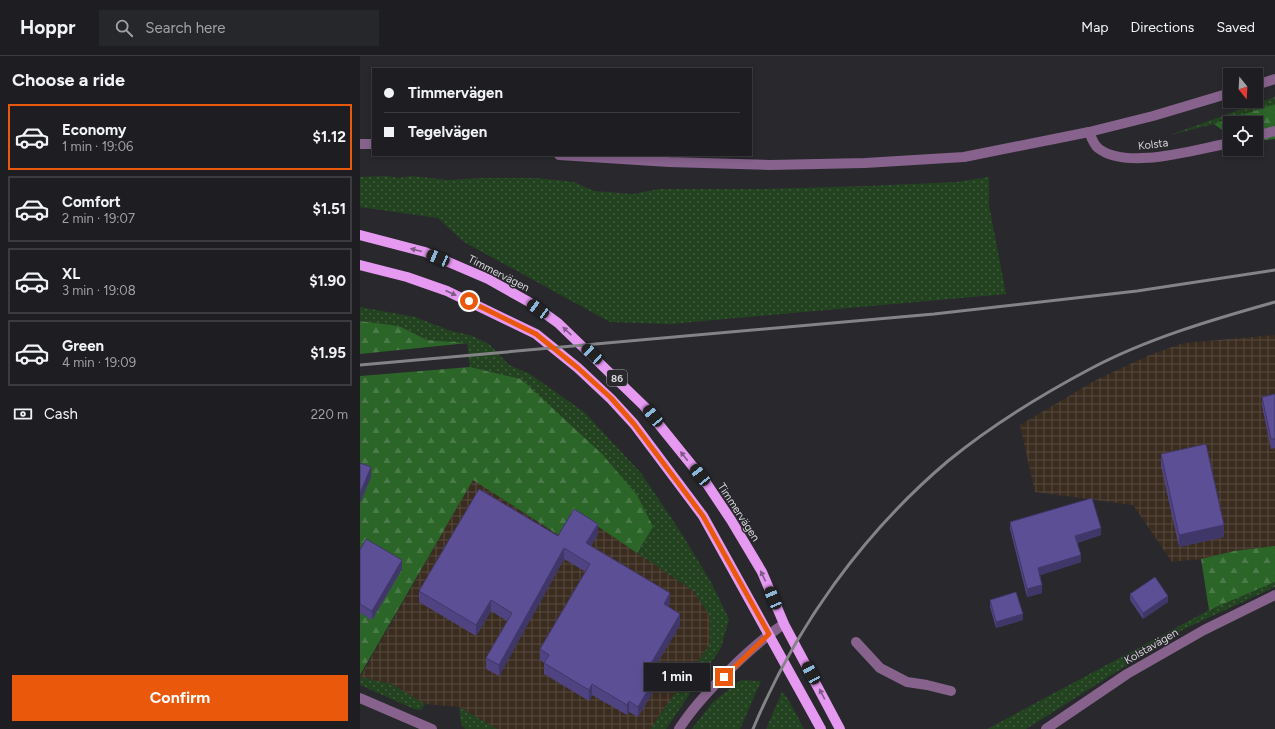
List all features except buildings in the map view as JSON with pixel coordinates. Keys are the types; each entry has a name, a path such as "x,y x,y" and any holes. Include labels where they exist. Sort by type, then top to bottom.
{"main road":[{"name":"Timmervägen","path":"360,235 425,252 488,278 529,302 558,323 644,406 707,484 731,520 762,572 784,624 840,729"},
{"name":"86","path":"360,265 406,277 447,291 536,334 578,368 611,398 634,424 703,516 821,729"}],"street":[{"path":"1263,83 1275,79"},
{"path":"578,156 692,162 770,164 865,163 964,157 1089,132 1153,116 1223,95"},
{"path":"1263,134 1275,131"},
{"name":"Kolsta","path":"1089,132 1097,147 1113,156 1145,159 1223,144"},
{"path":"360,144 372,144"},
{"name":"Kolstavägen","path":"1046,729 1127,674 1204,630 1275,595"},
{"path":"679,729 709,693 769,634 784,624"},
{"path":"856,642 880,668 906,682 951,691"},
{"path":"360,698 432,729"}],"shaded area":[{"path":"1275,335 1275,546 1234,551 1201,559 1172,562 1133,505 1035,492 1020,425 1096,380 1152,354 1184,343"},
{"path":"473,480 560,536 575,511 694,591 710,616 710,644 650,729 497,729 459,707 425,704 391,684 360,677"}],"green space":[{"path":"1275,97 1275,104 1263,108 1263,101"},
{"path":"1275,104 1275,139 1263,140 1263,116 1238,116"},
{"path":"1245,108 1263,108 1238,116 1223,116 1223,121 1170,135"},
{"path":"1223,121 1223,131 1214,124"},
{"path":"385,176 399,178 411,176 449,180 481,178 536,178 574,182 594,191 633,194 659,189 762,189 867,186 957,182 989,177 989,205 1006,294 670,324 610,322 464,242 438,218 360,207 360,177"},
{"path":"360,307 415,317 451,331 470,335 489,344 509,365 530,374 584,412 641,473 680,531 712,584 729,619 721,648 666,729 650,729 710,644 710,616 694,591 637,553 653,527 521,379 470,367 467,343 427,340 399,326 360,321"},
{"path":"360,321 399,326 427,340 468,343 360,354"},
{"path":"470,367 521,379 602,454 637,495 653,527 637,553 575,511 560,536 473,480 360,675 360,376"},
{"path":"1275,546 1275,582 1209,610 1201,559 1234,551"},
{"path":"1275,582 1275,587 1184,629 1026,729 987,729 1209,610"},
{"path":"360,677 391,684 425,704 421,710 414,709 360,685"},
{"path":"741,680 761,681 740,729 692,729 713,702"},
{"path":"782,692 788,699 804,729 766,729"},
{"path":"459,707 497,729 465,729 461,724"}],"railway":[{"path":"360,365 934,314 1137,291 1275,270"},
{"path":"753,729 770,691 790,654 811,618 835,583 860,550 888,519 917,489 948,461 981,436 1035,400 1112,358 1157,339 1228,315 1275,302"}],"route":[{"path":"469,301 536,334 578,368 611,398 634,424 703,516 740,585 769,634 724,677"}]}
